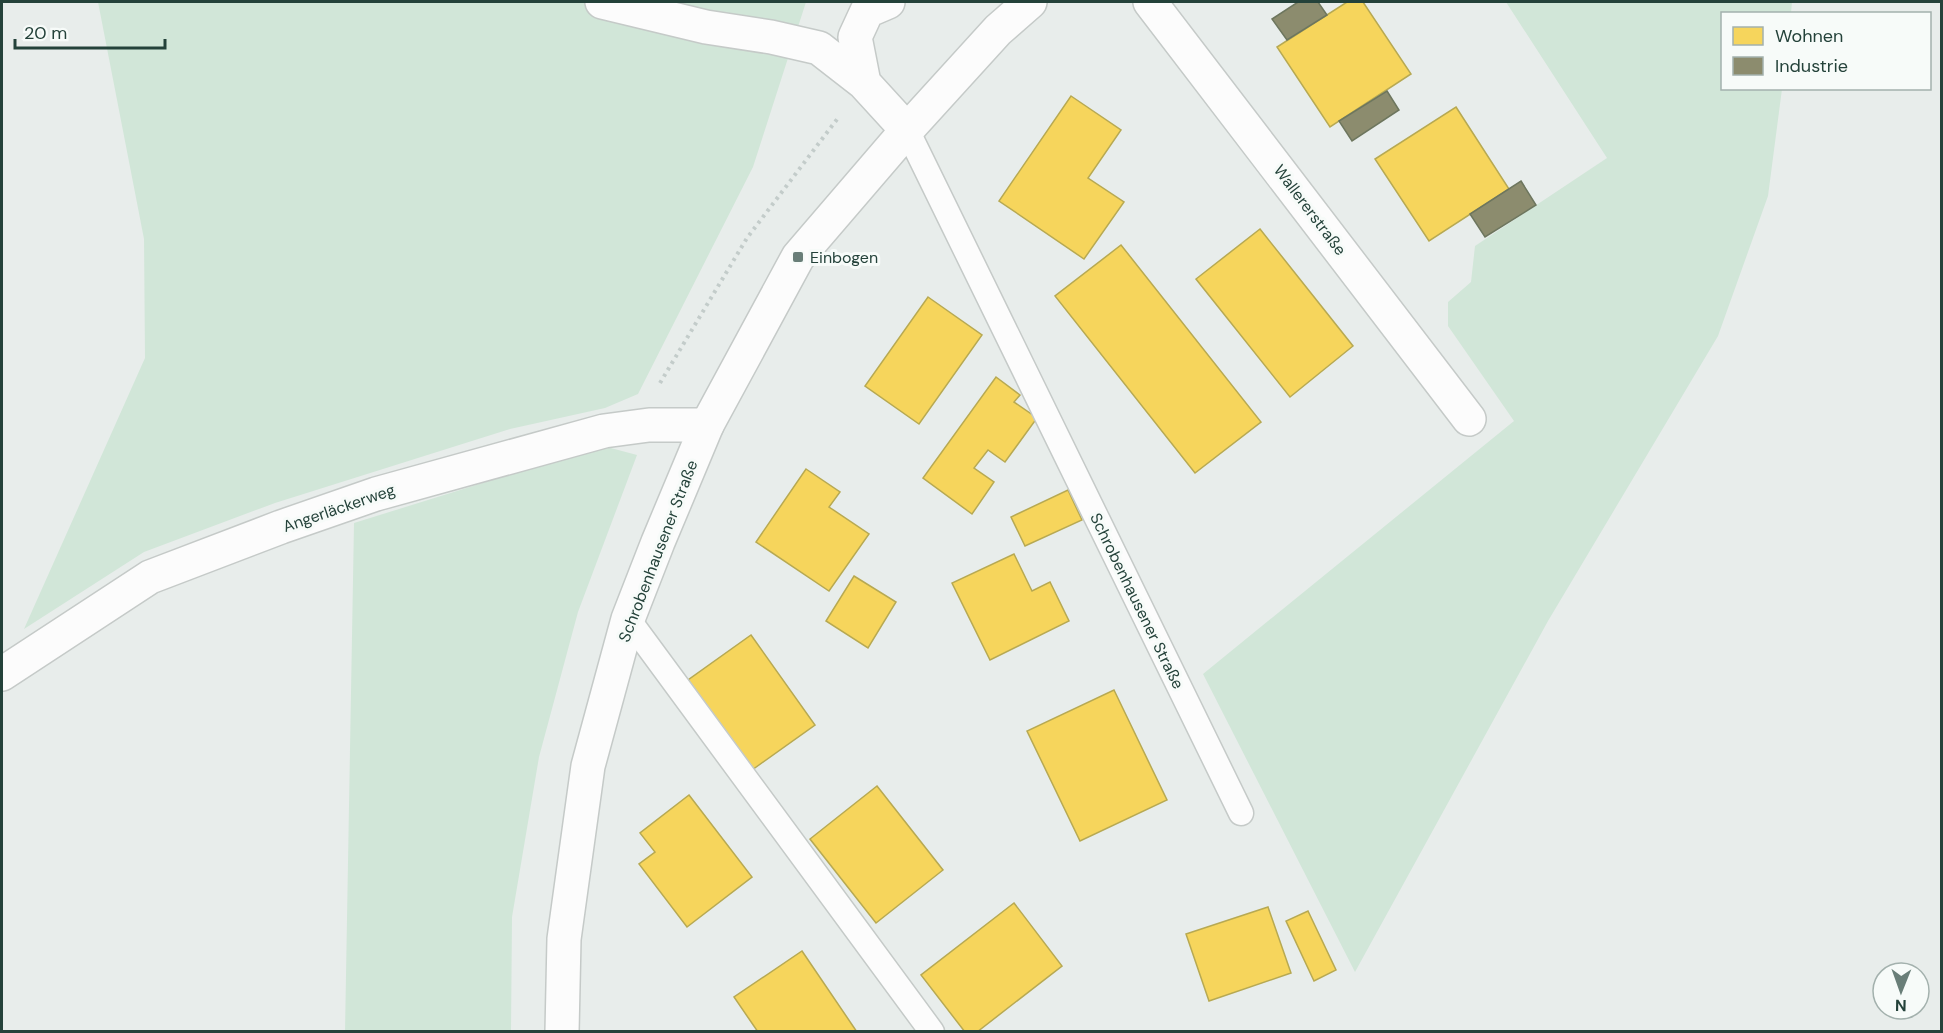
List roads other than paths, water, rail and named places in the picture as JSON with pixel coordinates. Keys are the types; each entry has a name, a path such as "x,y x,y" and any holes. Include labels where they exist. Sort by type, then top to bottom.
{"street":[{"path":"602,2 706,27 771,37 819,48 864,83 907,130"},
{"name":"Schrobenhausener Straße","path":"562,1032 564,939 588,766 628,619 707,425 798,257 907,130 998,30 1030,2"},
{"name":"Wallererstraße","path":"1150,2 1469,419"},
{"path":"864,83 855,37 873,5"},
{"name":"Angerläckerweg","path":"2,674 150,577 281,527 376,494 604,431 650,425 707,425"}],"lane":[{"name":"Schrobenhausener Straße","path":"907,130 1241,813"},
{"path":"628,619 932,1032"}],"place":[{"name":"Einbogen","path":"798,257"}]}
